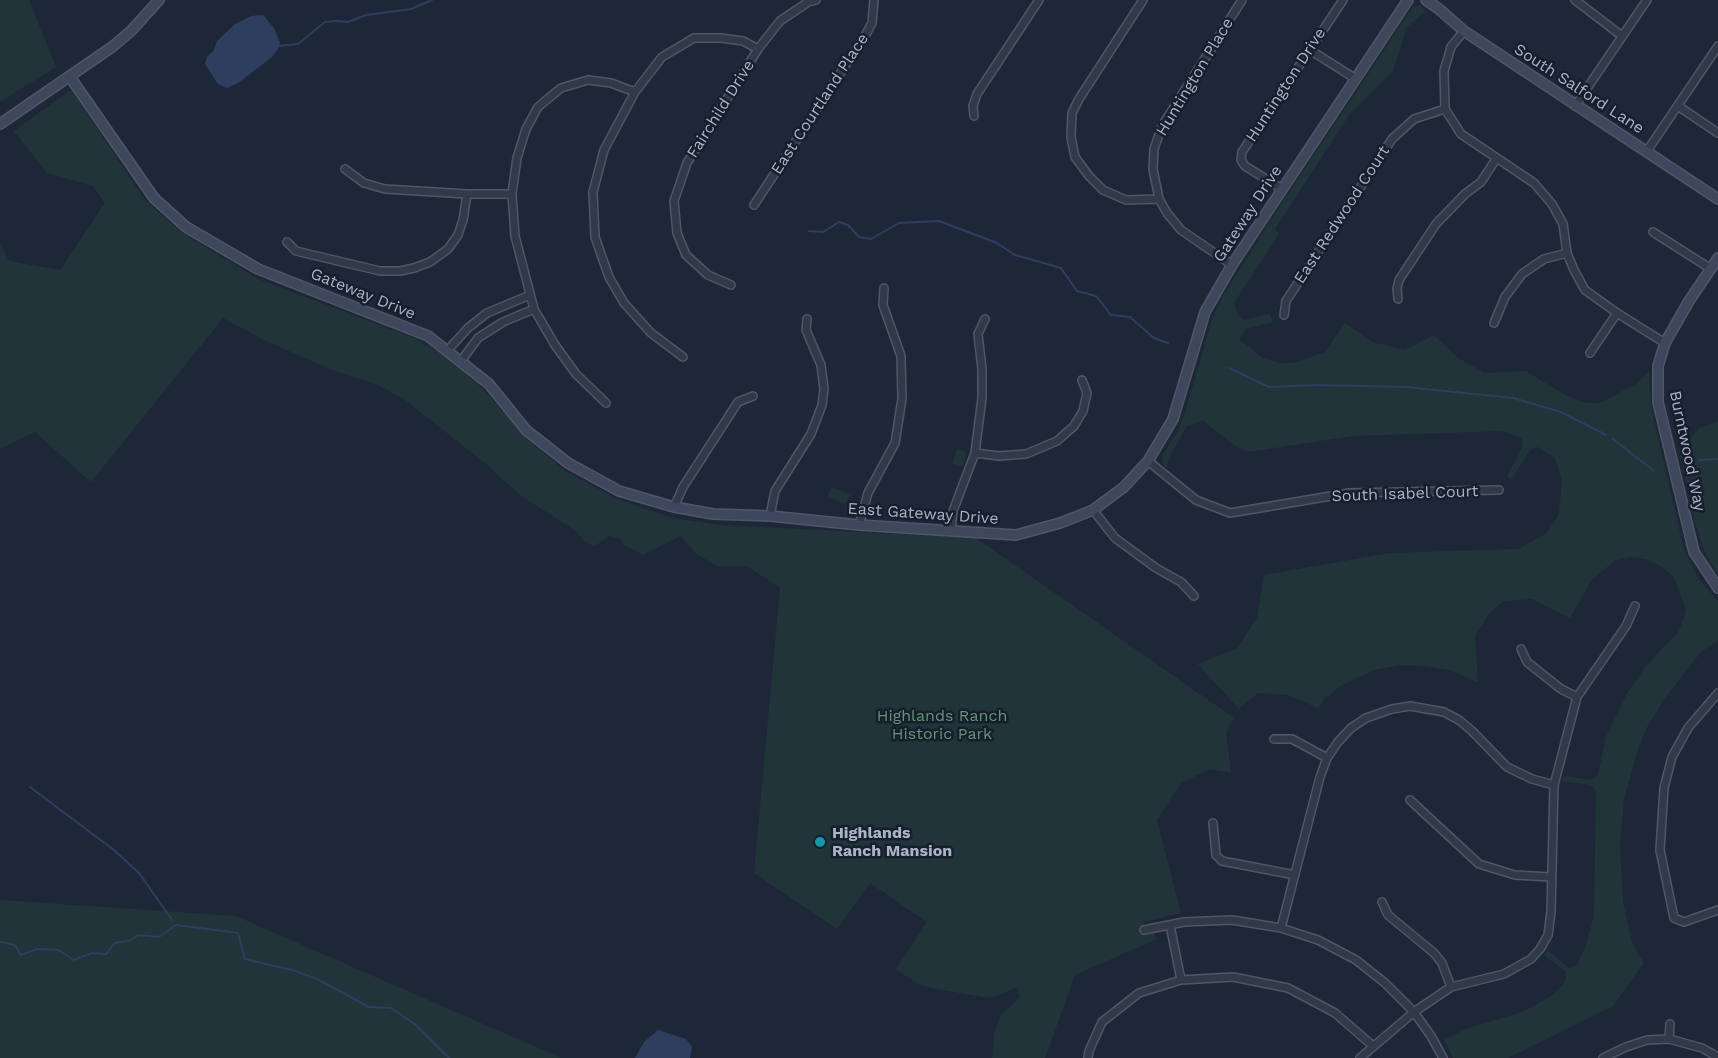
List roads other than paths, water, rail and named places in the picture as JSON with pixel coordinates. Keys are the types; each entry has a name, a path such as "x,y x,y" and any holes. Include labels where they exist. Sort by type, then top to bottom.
{"street":[{"path":"0,124 112,47 131,31 159,0"},
{"name":"Fairchild Drive","path":"731,285 708,276 686,255 677,233 674,201 687,163 758,49 780,21 808,2 816,0"},
{"name":"East Courtland Place","path":"754,205 866,34 872,23 874,0"},
{"path":"974,116 973,106 977,94 1040,0"},
{"path":"1143,0 1079,99 1072,113 1071,137 1075,157 1103,190 1126,200 1160,199"},
{"name":"Huntington Place","path":"1232,265 1180,230 1160,199 1153,169 1154,149 1162,126 1242,0"},
{"name":"Huntington Drive","path":"1282,189 1245,166 1241,160 1242,152 1343,0"},
{"name":"Gateway Drive","path":"1148,461 1173,419 1205,312 1232,265 1408,0"},
{"name":"South Salford Lane","path":"1426,0 1464,31 1718,199"},
{"path":"1575,0 1622,36"},
{"path":"1575,106 1647,0"},
{"path":"1464,31 1451,47 1444,71 1445,109 1461,134 1534,183 1552,204 1563,224 1567,253 1585,290 1617,314 1665,343"},
{"path":"683,357 651,333 624,303 609,277 595,237 592,192 604,150 635,92 662,57 694,38 743,41 758,49"},
{"path":"1647,151 1718,46"},
{"path":"1310,50 1356,79"},
{"name":"Gateway Drive","path":"70,76 154,198 186,227 258,269 428,336 489,384 526,430 568,463 619,491 674,507"},
{"path":"606,403 576,374 555,345 534,309 514,236 512,194 517,158 526,129 538,107 561,88 588,80 611,83 635,92"},
{"path":"1678,106 1718,132"},
{"name":"East Redwood Court","path":"1284,315 1286,301 1392,139 1413,119 1445,109"},
{"path":"1398,299 1399,280 1436,224 1465,194 1481,182 1496,159"},
{"path":"345,169 364,183 385,189 512,194"},
{"path":"287,242 296,251 380,271 414,268 430,262 448,249 458,235 464,219 467,194"},
{"path":"1653,232 1711,269"},
{"path":"1494,323 1505,297 1522,274 1544,259 1567,253"},
{"name":"Burntwood Way","path":"1718,258 1689,301 1665,343 1658,366 1658,402 1694,552 1718,588"},
{"path":"859,525 868,493 895,443 902,399 901,356 883,305 884,288"},
{"path":"447,351 468,328 487,313 530,295"},
{"path":"461,361 478,338 503,322 534,309"},
{"path":"1590,353 1617,314"},
{"path":"951,530 952,511 975,453 982,398 982,369 978,334 985,319"},
{"path":"770,516 776,491 811,434 822,405 824,389 821,365 806,330 807,320"},
{"path":"975,453 999,456 1026,454 1057,441 1074,426 1083,411 1088,393 1082,380"},
{"path":"674,507 683,488 738,402 753,396"},
{"name":"South Isabel Court","path":"1148,461 1196,500 1230,513 1349,493 1499,490"},
{"name":"East Gateway Drive","path":"674,507 713,514 770,516 859,525 1016,535 1060,523 1093,510 1124,487 1148,461"},
{"path":"1093,510 1114,538 1156,568 1181,582 1194,596"},
{"path":"1360,1058 1414,1012 1451,987 1504,974 1531,959 1540,949 1548,935 1554,785 1577,698 1626,626 1635,606"},
{"path":"1521,649 1527,662 1561,689 1577,698"},
{"path":"1718,693 1683,738 1672,757 1664,788 1660,850 1674,918 1684,922 1718,910"},
{"path":"1281,928 1327,758 1351,728 1366,718 1392,709 1410,706 1444,712 1458,720 1507,767 1532,779 1554,785"},
{"path":"1274,739 1292,739 1327,758"},
{"path":"1410,800 1479,864 1515,875 1550,877"},
{"path":"1213,823 1216,855 1222,861 1295,875"},
{"path":"1382,902 1388,915 1434,953 1442,963 1451,987"},
{"path":"1144,930 1203,920 1232,920 1281,928 1318,940 1356,960 1385,983 1414,1012 1443,1058"},
{"path":"1170,926 1181,980"},
{"path":"1088,1058 1101,1022 1139,993 1181,980 1233,976 1288,988 1335,1013 1373,1046"},
{"path":"1669,1039 1670,1024"},
{"path":"1602,1058 1647,1040 1669,1039 1702,1048 1718,1057"}],"water":[{"path":"263,15 274,28 280,43 278,49 272,57 238,83 227,88 218,84 205,64 217,41 235,24 251,16"},
{"path":"658,1030 686,1039 692,1047 690,1058 635,1058 644,1042"}],"waterway":[{"path":"278,46 298,44 325,22 348,22 366,15 411,9 432,0"},
{"path":"809,231 823,232 839,222 848,225 859,237 871,239 899,223 939,221 997,243 1015,255 1061,268 1077,291 1096,296 1111,315 1130,317 1154,338 1168,343"},
{"path":"1229,368 1269,387 1316,385 1406,387 1513,398 1561,412 1606,435"},
{"path":"1613,439 1654,471"},
{"path":"1699,460 1718,459"},
{"path":"30,787 114,850 139,873 172,920"},
{"path":"0,942 15,945 21,955 37,949 58,950 74,960 92,953 106,954 115,943 129,941 138,935 159,937 176,925 238,933 245,959 292,970 317,979 369,1007 391,1008 416,1025 449,1058"}],"place":[{"name":"Highlands Ranch Mansion","path":"820,842"}],"park label":[{"name":"Highlands Ranch Historic Park","path":"942,725"}]}
